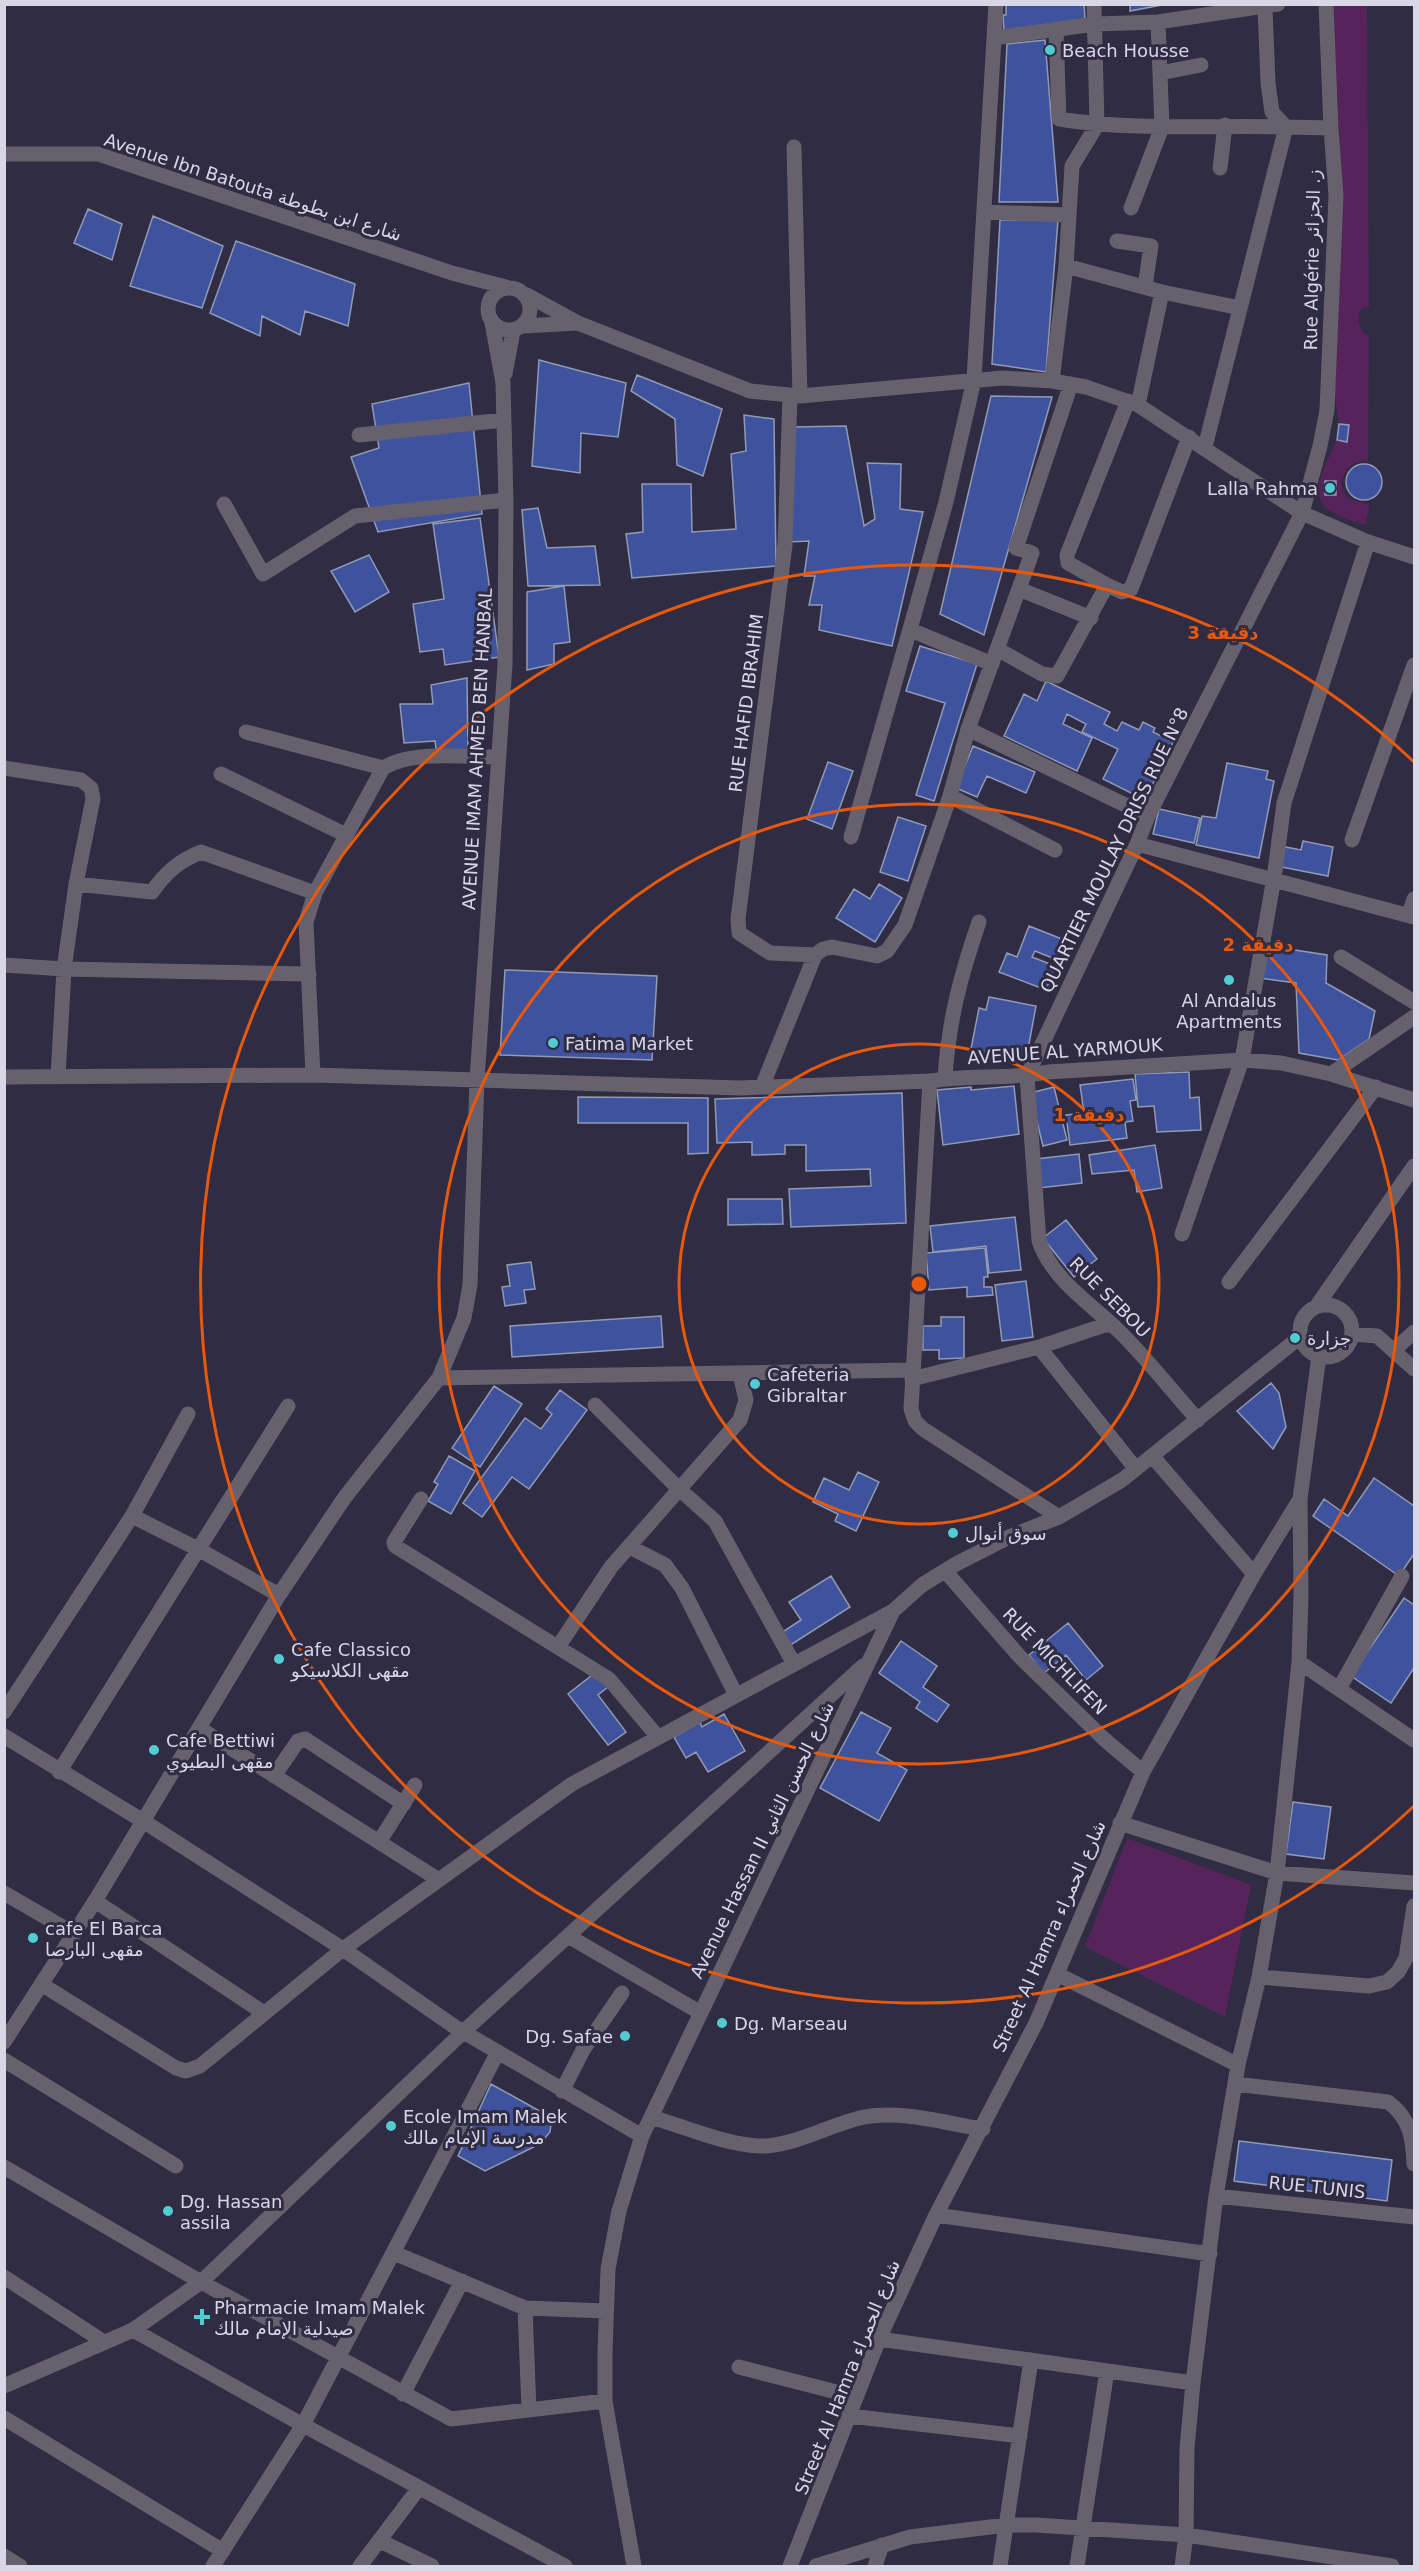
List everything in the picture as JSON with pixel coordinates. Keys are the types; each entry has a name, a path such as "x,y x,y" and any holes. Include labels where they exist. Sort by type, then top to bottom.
{"street":[{"path":"851,837 911,630 965,429 974,380 996,4"},
{"path":"1052,381 1066,266 1072,166 1097,125 1094,4"},
{"name":"Rue Algérie ز. الجزائر","path":"1302,513 1327,410 1336,196 1330,128 1326,4"},
{"path":"994,38 1095,24 1158,22 1272,6 1268,83 1272,112 1286,127"},
{"path":"1131,208 1162,127 1158,22"},
{"path":"1056,30 1059,119 1097,125 1330,128"},
{"path":"1160,73 1201,65"},
{"path":"1220,168 1225,125"},
{"path":"1205,447 1286,127"},
{"path":"794,147 795,396"},
{"name":"Avenue Ibn Batouta شارع ابن بطوطة","path":"4,154 99,154 452,273 506,287"},
{"path":"984,212 1069,215"},
{"path":"1117,241 1151,246 1144,287"},
{"path":"1066,266 1162,292 1240,308"},
{"name":"Avenue Ibn Batouta شارع ابن بطوطة","path":"452,273 489,301"},
{"path":"578,323 502,329 492,323 488,312 489,301 496,292 506,287 517,288 578,323 750,391 795,396 1003,378 1071,384 1133,403 1189,436 1302,513 1368,542 1414,557"},
{"path":"1162,292 1133,403 1067,555 1068,563 1122,592 1131,589 1189,436"},
{"path":"518,328 530,317 531,306 526,295"},
{"name":"AVENUE IMAM AHMED BEN HANBAL","path":"4,2042 95,1901 279,1595 345,1497 439,1378 464,1318 470,1286 477,1080 505,664 506,500 503,383 492,323"},
{"name":"AVENUE IMAM AHMED BEN HANBAL","path":"503,383 518,328"},
{"path":"762,1087 815,955 823,949 832,947 877,956 887,951 905,925 950,796 968,729 1032,553 1016,548 1071,384"},
{"name":"RUE HAFID IBRAHIM","path":"795,396 785,545 738,919 739,933 770,953 815,955"},
{"path":"359,435 504,420"},
{"path":"224,504 263,574 354,516 506,500"},
{"name":"QUARTIER MOULAY DRISS RUE N°8","path":"1027,1076 1137,844 1148,816 1302,513"},
{"path":"1182,1234 1242,1060 1274,878 1284,802 1368,542"},
{"path":"911,630 995,656 1042,674 1058,676 1107,585"},
{"path":"1019,589 1091,618"},
{"path":"1352,840 1414,665"},
{"path":"968,729 1148,816"},
{"path":"246,732 383,768"},
{"path":"312,1075 306,922 315,893 383,768 396,760 499,757"},
{"path":"4,768 81,780 91,788 93,799 76,884 64,969 58,1077"},
{"path":"220,774 346,835"},
{"path":"950,796 1056,850"},
{"path":"1137,844 1412,915 1414,899"},
{"path":"76,884 152,892 162,878 181,860 201,852 315,893"},
{"path":"979,922 961,974 937,1080 911,1409 915,1421 923,1429 1059,1517"},
{"path":"1341,957 1414,1002"},
{"path":"4,965 64,969 309,974"},
{"path":"1331,1074 1414,1017"},
{"name":"AVENUE AL YARMOUK","path":"4,1077 312,1075 762,1087 1027,1076 1048,1072 1242,1060 1281,1063 1331,1074 1414,1100"},
{"name":"RUE SEBOU","path":"1027,1076 1039,1241 1044,1255 1062,1279 1112,1325 1198,1420"},
{"path":"1229,1282 1376,1087"},
{"path":"1316,1307 1325,1305 1342,1310 1352,1325 1352,1334 1344,1350 1328,1358 1319,1356 1304,1346 1300,1337 1302,1319 1316,1307 1414,1166"},
{"path":"439,1378 912,1374 1040,1347 1105,1325 1112,1325"},
{"path":"1394,1350 1414,1332"},
{"path":"1352,1334 1377,1336 1414,1368"},
{"name":"Avenue Hassan II شارع الحسن الثاني","path":"634,2566 604,2400 608,2269 619,2211 642,2136 651,2116 893,1611 922,1585 956,1564 1009,1537 1059,1517 1106,1491 1153,1456 1300,1337"},
{"path":"1040,1347 1136,1469"},
{"name":"Street Al Hamra شارع الحمراء","path":"790,2566 879,2339 936,2215 983,2129 1036,2023 1143,1772 1254,1575 1300,1499 1319,1356"},
{"path":"558,1647 611,1567 740,1420 746,1400 740,1374"},
{"path":"595,1405 678,1488 715,1521 794,1664"},
{"path":"59,1772 288,1406"},
{"path":"4,1712 132,1516 188,1414"},
{"path":"1153,1456 1254,1575"},
{"path":"421,1499 394,1542 395,1546 609,1679 658,1737"},
{"path":"1182,2566 1186,2535 1187,2448 1216,2196 1238,2065 1259,1977 1277,1873 1299,1662 1300,1499"},
{"path":"132,1516 198,1549 279,1595"},
{"path":"630,1547 665,1564 682,1588 736,1695"},
{"name":"RUE MICHLIFEN","path":"946,1572 1020,1657 1143,1772"},
{"path":"1339,1689 1402,1576"},
{"path":"41,1984 176,2068 186,2071 200,2066 343,1949 572,1784 893,1611"},
{"path":"5,2385 133,2330 201,2282 463,2032 869,1660"},
{"path":"1299,1662 1414,1740"},
{"path":"199,1728 439,1880"},
{"path":"4,1736 59,1772 143,1821 343,1949 463,2032 642,2136"},
{"path":"274,1776 298,1741 305,1739 404,1804"},
{"path":"379,1842 415,1785"},
{"path":"1120,1823 1277,1873 1414,1883"},
{"path":"4,1893 73,1933"},
{"path":"95,1901 264,2013"},
{"path":"1259,1977 1369,1986 1387,1982 1398,1972 1406,1958 1414,1906"},
{"path":"568,1936 700,2013"},
{"path":"1057,1974 1238,2065"},
{"path":"562,2091 583,2050 622,1993"},
{"path":"213,2566 303,2425 498,2052"},
{"path":"4,2060 176,2166"},
{"path":"1235,2084 1388,2102 1401,2111 1408,2125 1414,2164"},
{"path":"651,2116 744,2145 760,2146 784,2142 861,2118 895,2115 983,2129"},
{"path":"4,2167 201,2282 451,2419 604,2400"},
{"name":"RUE TUNIS","path":"1216,2196 1414,2217"},
{"path":"936,2215 1210,2254"},
{"path":"394,2253 525,2308 606,2311"},
{"path":"4,2277 105,2342"},
{"path":"403,2394 462,2281"},
{"path":"525,2308 529,2410"},
{"path":"133,2330 303,2425 565,2566"},
{"path":"879,2339 1193,2383"},
{"path":"1000,2566 1031,2360"},
{"path":"739,2367 856,2397"},
{"path":"1077,2566 1085,2528 1107,2371"},
{"path":"850,2415 1020,2436"},
{"path":"4,2418 223,2551"},
{"path":"360,2566 419,2488"},
{"path":"816,2566 910,2537 1006,2525 1186,2535 1392,2566"},
{"path":"380,2541 432,2566"},
{"path":"875,2566 882,2545"},
{"path":"4,2556 20,2566"}],"shaded area":[{"path":"1333,5 1367,5 1369,307 1363,307 1358,315 1364,334 1369,335 1368,461 1350,466 1341,484 1347,498 1370,505 1365,525 1331,511 1323,503 1319,494 1319,484 1329,457 1337,440 1347,441 1349,426 1339,424 1334,389 1342,194"},
{"path":"1127,1838 1251,1885 1225,2017 1085,1947"}],"building":[{"path":"1006,4 1084,4 1085,19 1004,31 1003,15 1006,15"},
{"path":"1130,4 1167,4 1130,11"},
{"path":"1045,40 1058,202 999,202 1007,44"},
{"path":"88,209 122,224 112,260 74,243"},
{"path":"153,216 223,246 202,308 130,286"},
{"path":"1000,220 1058,220 1046,372 992,364"},
{"path":"236,241 355,284 348,326 305,311 300,335 262,316 260,336 210,313"},
{"path":"539,360 626,383 618,437 581,433 580,473 532,466"},
{"path":"637,375 722,409 703,476 677,465 675,419 631,391"},
{"path":"469,383 482,514 378,532 351,457 379,448 372,404"},
{"path":"991,396 1052,397 984,635 940,614"},
{"path":"744,415 774,419 776,566 632,578 626,534 643,532 642,484 691,484 692,532 736,529 731,454 746,451"},
{"path":"1339,424 1349,425 1347,442 1337,440"},
{"path":"846,426 864,526 875,519 867,463 901,464 900,509 923,512 892,646 819,630 822,605 809,605 815,576 804,576 809,541 789,542 793,427"},
{"path":"1364,464 1377,469 1382,482 1377,495 1364,500 1351,495 1346,482 1351,469"},
{"name":"Lalla Rahma","path":"1325,481 1336,481 1336,495 1325,495"},
{"path":"538,508 547,548 595,546 600,585 528,586 522,510"},
{"path":"480,518 499,657 445,665 443,649 420,652 413,604 444,599 433,524"},
{"path":"369,555 389,592 355,612 331,571"},
{"path":"564,586 570,642 554,644 554,664 527,670 527,592"},
{"path":"920,646 977,664 934,801 916,795 945,703 906,691"},
{"path":"467,678 468,753 437,755 435,741 404,743 400,704 433,704 431,685"},
{"path":"1046,681 1110,712 1104,724 1117,731 1122,722 1139,730 1143,722 1155,728 1153,732 1173,742 1145,800 1103,779 1118,749 1082,732 1086,724 1067,714 1063,724 1092,738 1077,771 1004,736 1024,694 1037,701"},
{"path":"973,746 1035,772 1026,793 987,776 977,797 956,788"},
{"path":"828,762 853,771 832,829 807,819"},
{"path":"1227,763 1268,771 1266,779 1274,781 1259,858 1196,845 1202,816 1216,818"},
{"path":"1159,809 1200,818 1194,843 1153,834"},
{"path":"898,817 926,826 908,881 880,872"},
{"path":"1303,841 1333,847 1328,876 1276,866 1280,846 1301,850"},
{"path":"879,884 902,898 875,942 836,918 854,889 870,899"},
{"path":"1029,926 1067,941 1060,961 1035,951 1032,957 1055,966 1046,990 999,972 1007,953 1017,957"},
{"path":"1269,946 1327,955 1326,983 1375,1011 1369,1039 1338,1060 1299,1053 1296,983 1259,978"},
{"path":"505,970 657,976 652,1060 500,1055"},
{"path":"989,997 1036,1006 1026,1060 971,1049 979,1008 986,1010"},
{"path":"1189,1072 1190,1098 1199,1097 1201,1130 1157,1132 1154,1106 1138,1107 1135,1074"},
{"path":"1133,1079 1136,1100 1130,1101 1133,1121 1125,1122 1127,1138 1070,1145 1066,1115 1084,1113 1080,1085"},
{"path":"1014,1086 1019,1134 943,1145 937,1090"},
{"path":"1054,1087 1067,1140 1043,1146 1030,1093"},
{"path":"902,1093 906,1223 791,1227 789,1189 871,1186 870,1169 806,1171 806,1145 785,1145 785,1154 752,1155 752,1142 717,1143 715,1099"},
{"path":"578,1097 708,1098 708,1153 688,1154 688,1123 578,1123"},
{"path":"1155,1145 1162,1188 1137,1192 1134,1170 1092,1174 1089,1155"},
{"path":"1079,1154 1082,1183 1039,1188 1036,1159"},
{"path":"728,1199 782,1199 783,1224 728,1225"},
{"path":"1015,1217 1021,1270 989,1273 986,1246 933,1252 930,1226"},
{"path":"1066,1220 1097,1259 1074,1277 1043,1238"},
{"path":"985,1248 988,1277 984,1277 984,1287 992,1287 993,1295 967,1297 967,1287 929,1290 926,1253"},
{"path":"531,1262 535,1289 524,1290 526,1303 505,1306 502,1287 510,1286 507,1265"},
{"path":"1026,1281 1033,1337 1002,1341 995,1285"},
{"path":"661,1316 663,1347 512,1357 510,1326"},
{"path":"941,1317 964,1317 964,1358 939,1359 939,1350 923,1350 923,1326 941,1326"},
{"path":"1271,1383 1279,1393 1286,1427 1273,1449 1237,1411"},
{"path":"494,1386 522,1404 480,1467 452,1448"},
{"path":"560,1390 587,1410 529,1489 512,1477 482,1517 463,1503 525,1418 541,1429 552,1414 546,1409"},
{"path":"449,1456 475,1471 451,1514 428,1501 438,1484 434,1482"},
{"path":"858,1472 879,1482 856,1531 835,1521 838,1514 813,1502 824,1478 849,1490"},
{"path":"1374,1478 1414,1506 1414,1554 1399,1576 1313,1516 1324,1499 1348,1516"},
{"path":"831,1576 850,1607 789,1646 781,1633 801,1620 789,1602"},
{"path":"1404,1598 1414,1605 1414,1668 1391,1703 1351,1676"},
{"path":"1068,1623 1103,1666 1086,1680 1066,1655 1044,1673 1029,1655"},
{"path":"901,1641 937,1666 923,1687 949,1705 937,1722 916,1708 920,1702 879,1673"},
{"path":"596,1672 608,1687 598,1695 626,1732 608,1745 568,1694"},
{"path":"861,1712 891,1728 877,1753 907,1770 879,1821 820,1788"},
{"path":"724,1714 745,1751 708,1772 696,1752 686,1758 674,1737 700,1722 702,1727"},
{"path":"1293,1802 1331,1807 1324,1859 1286,1854"},
{"path":"491,2084 552,2118 550,2132 540,2144 485,2171 458,2156"},
{"path":"1239,2141 1392,2160 1387,2201 1234,2181"}],"place":[{"name":"Beach Housse","path":"1050,50"},
{"name":"Lalla Rahma","path":"1330,488"},
{"name":"Al Andalus Apartments","path":"1229,980"},
{"name":"Fatima Market","path":"553,1043"},
{"name":"جزارة","path":"1295,1338"},
{"name":"Cafeteria Gibraltar","path":"755,1384"},
{"name":"سوق أنوال","path":"953,1533"},
{"name":"Cafe Classico مقهى الكلاسيكو","path":"279,1659"},
{"name":"Cafe Bettiwi مقهى البطيوي","path":"154,1750"},
{"name":"cafe El Barca مقهى البارصا","path":"33,1938"},
{"name":"Dg. Marseau","path":"722,2023"},
{"name":"Dg. Safae","path":"625,2036"},
{"name":"Ecole Imam Malek مدرسة الإمام مالك","path":"391,2126"},
{"name":"Dg. Hassan assila","path":"168,2211"},
{"name":"Pharmacie Imam Malek صيدلية الإمام مالك","path":"202,2317"}]}
